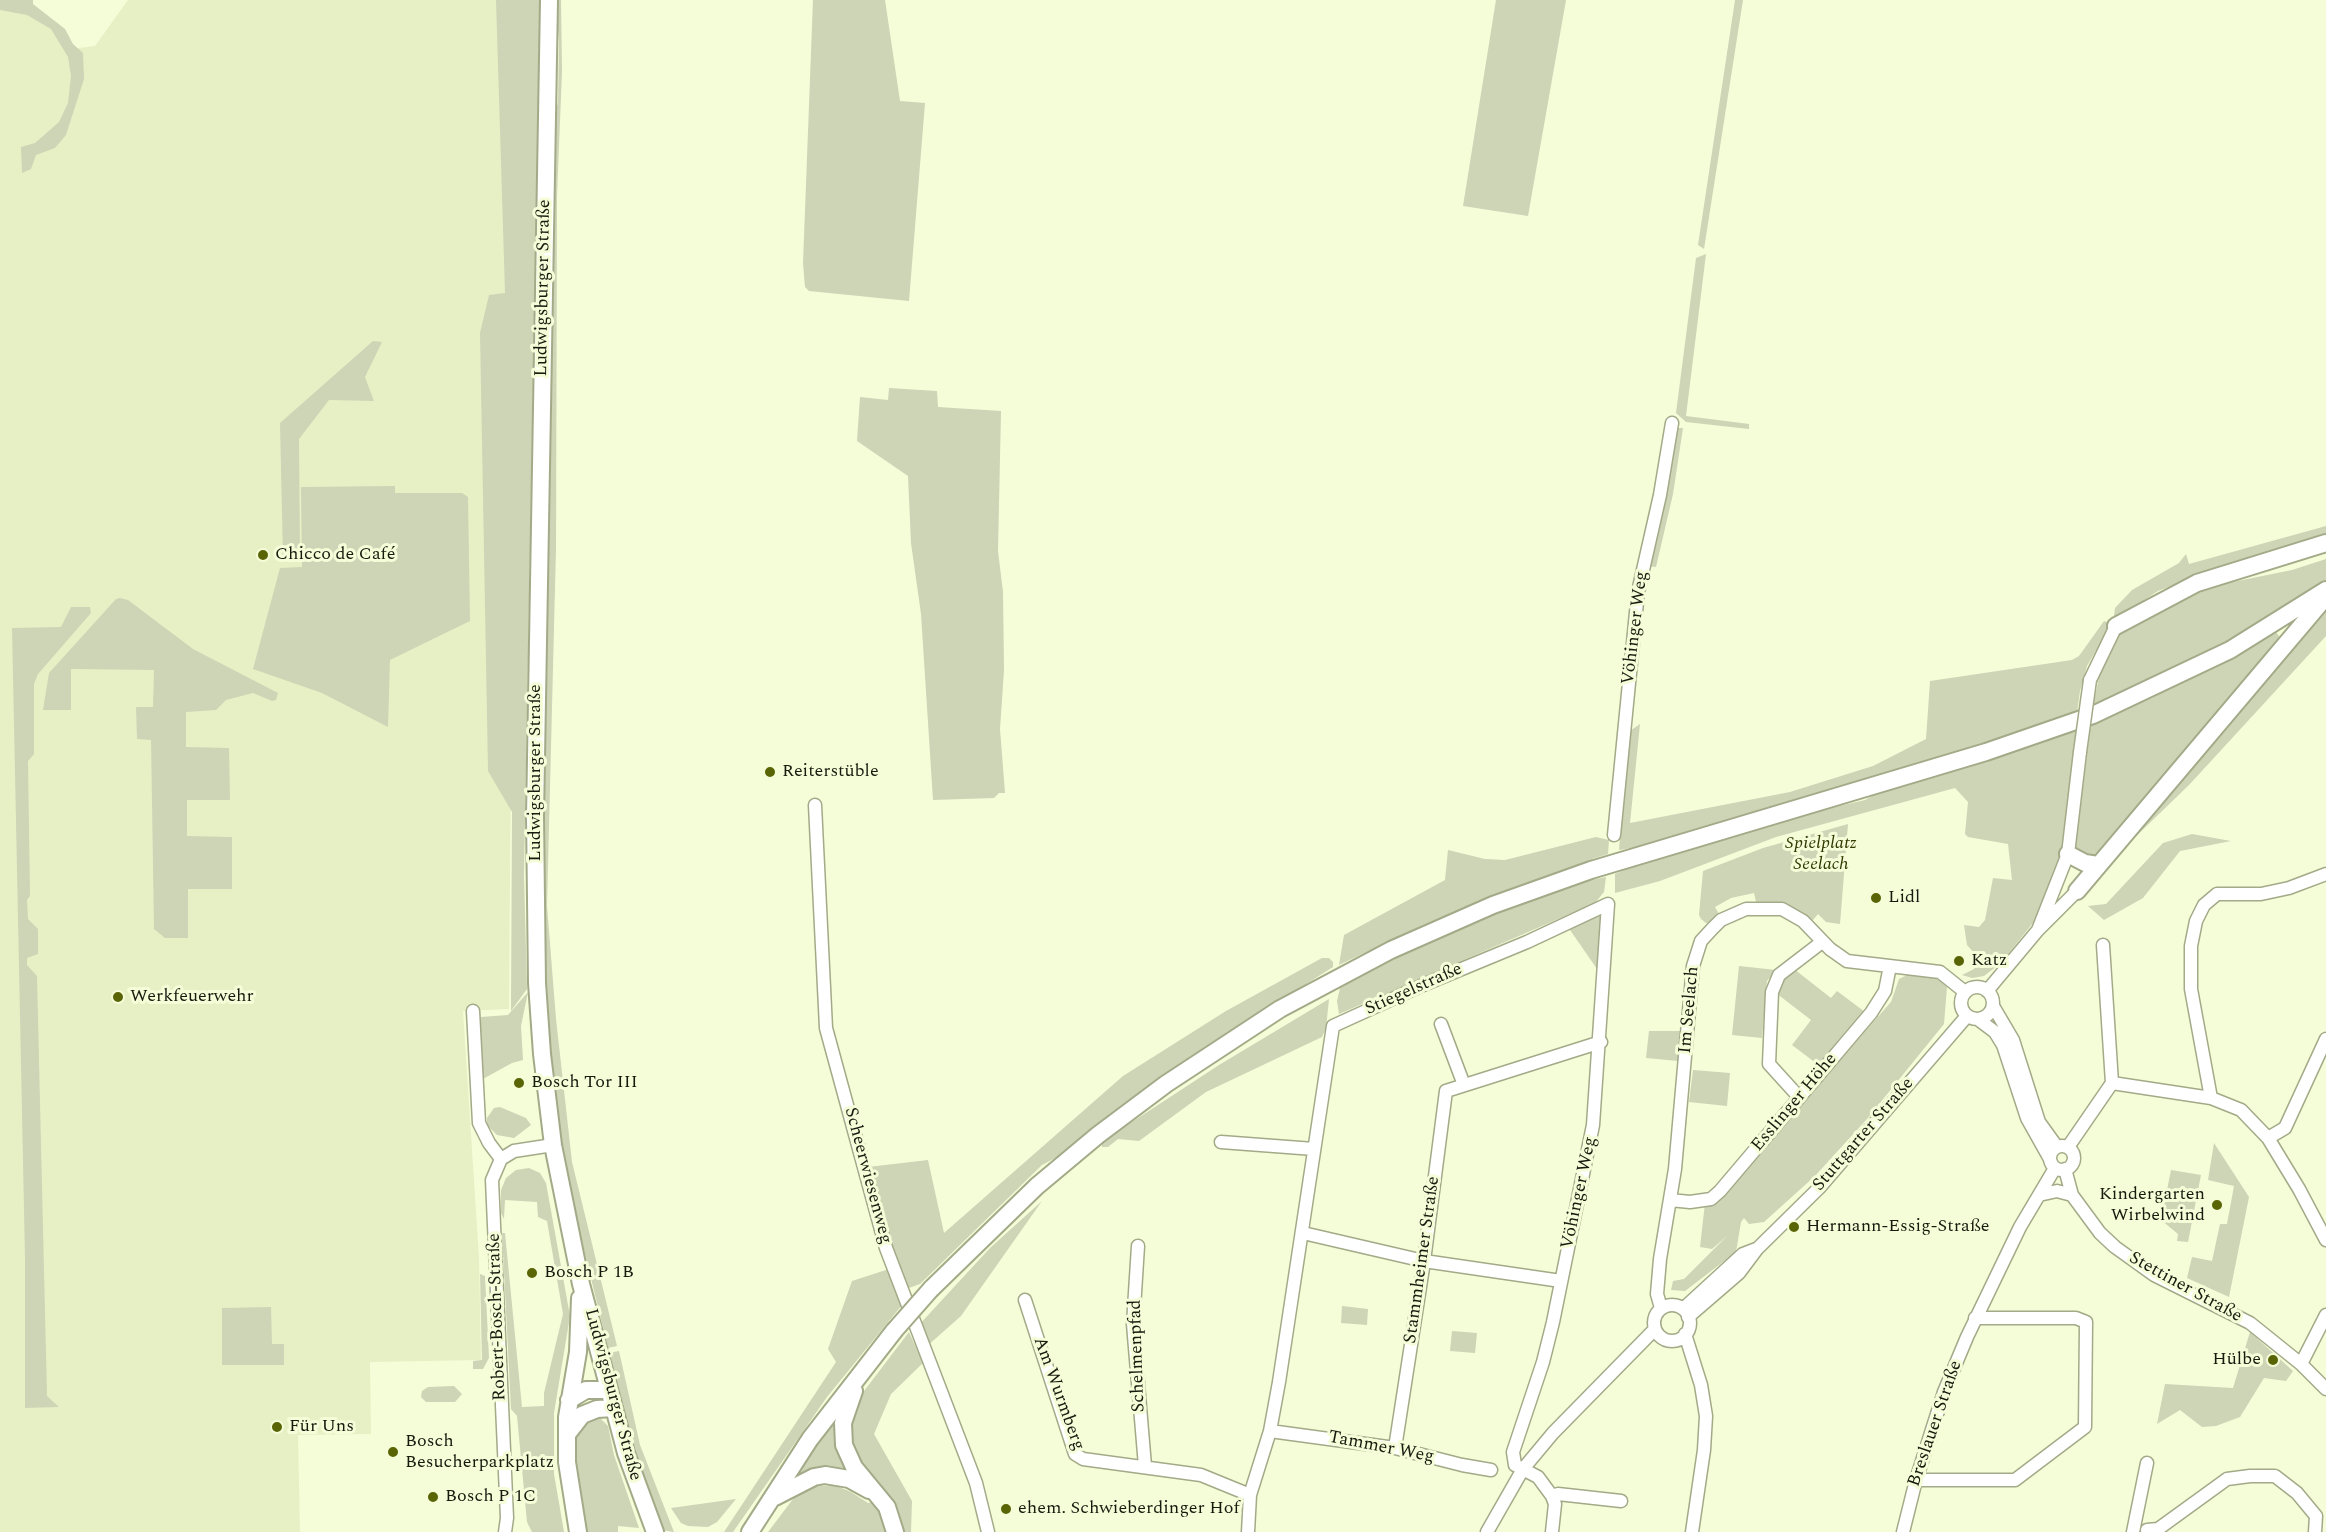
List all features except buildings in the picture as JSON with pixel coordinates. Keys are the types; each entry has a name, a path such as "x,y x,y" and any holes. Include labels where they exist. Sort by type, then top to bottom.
{"main road":[{"name":"Ludwigsburger Straße","path":"549,0 535,816 537,987 542,1054 553,1144 581,1284 614,1408 644,1508 655,1532"},
{"path":"2116,626 2197,583 2326,543"},
{"path":"750,1532 810,1439 894,1331 931,1289 1037,1186 1098,1135 1166,1084 1317,988 1421,935 1493,905 1591,870 1986,752 2093,715 2230,650 2326,590"},
{"path":"2077,891 2326,596"},
{"path":"2068,854 2085,863 2097,865"},
{"path":"578,1532 567,1462 569,1400 578,1352 581,1284"},
{"path":"864,1368 846,1412 843,1433 848,1457 880,1497 891,1515 895,1532"},
{"path":"569,1400 586,1390 609,1390"},
{"path":"568,1433 582,1415 597,1409 614,1408"},
{"path":"771,1499 794,1485 825,1475 849,1479 880,1497"}],"street":[{"name":"Vöhinger Weg","path":"1614,835 1638,592 1660,495 1672,423"},
{"path":"2038,930 2068,854 2090,680 2116,626"},
{"name":"Scheerwiesenweg","path":"815,805 826,1028 886,1248 976,1483 988,1532"},
{"path":"2211,1098 2191,989 2191,946 2196,921 2204,905 2217,894 2261,894 2289,888 2326,874"},
{"path":"1987,991 2038,930 2077,891"},
{"name":"Vöhinger Weg","path":"1523,1469 1515,1465 1513,1452 1543,1362 1593,1125 1601,1042 1608,903"},
{"name":"Stiegelstraße","path":"1248,1532 1250,1495 1270,1431 1303,1233 1333,1026 1423,985 1527,942 1608,903"},
{"name":"Im Seelach","path":"1662,1308 1658,1285 1670,1200 1693,966 1701,941 1721,920 1746,909 1760,907 1782,909 1803,921 1822,942 1847,961 1940,972 1965,992"},
{"path":"1799,1097 1769,1064 1772,992 1779,975 1822,942"},
{"path":"2057,1166 2051,1152 2062,1147 2112,1083 2103,945"},
{"name":"Esslinger Höhe","path":"1670,1200 1690,1202 1711,1199 1881,999 1890,966"},
{"path":"1993,1006 1989,1014 1973,1018 1961,1002 1965,992 1978,987 1987,991 2013,1041 2039,1122 2062,1147"},
{"path":"473,1011 479,1123 489,1143 501,1159 514,1151 553,1144"},
{"name":"Stettiner Straße","path":"1973,1018 1995,1032 2003,1045 2027,1118 2072,1195 2100,1233 2129,1258 2154,1275 2250,1323 2301,1364 2326,1389"},
{"name":"Stuttgarter Straße","path":"1686,1313 1739,1273 1757,1249 1820,1188 1973,1018"},
{"path":"1442,1024 1464,1085"},
{"path":"2268,1138 2285,1128 2326,1039"},
{"name":"Stammheimer Straße","path":"1395,1448 1424,1261 1446,1091 1601,1042"},
{"path":"2112,1083 2211,1098 2241,1110 2268,1138 2326,1240"},
{"path":"1221,1142 1314,1149"},
{"name":"Stettiner Straße","path":"2057,1166 2074,1161 2073,1153 2062,1147"},
{"name":"Robert-Bosch-Straße","path":"501,1159 492,1180 507,1518 505,1532"},
{"name":"Breslauer Straße","path":"1904,1532 1916,1480 1944,1392 1975,1318 2020,1227 2057,1166"},
{"path":"2039,1195 2057,1191 2072,1195"},
{"path":"1303,1233 1424,1261 1561,1281"},
{"name":"Schelmenpfad","path":"1138,1246 1133,1324 1145,1466"},
{"name":"Am Wurmberg","path":"1025,1300 1075,1454 1083,1460 1145,1466 1201,1475 1250,1495"},
{"path":"1675,1305 1686,1313 1689,1326 1681,1337 1668,1340 1658,1333 1656,1315 1662,1308 1675,1305"},
{"path":"2301,1364 2326,1315"},
{"path":"1916,1480 2015,1480 2085,1427 2086,1322 2076,1318 1975,1318"},
{"path":"1487,1532 1523,1469 1587,1396 1635,1351 1658,1333"},
{"path":"1681,1337 1691,1354 1701,1385 1706,1416 1704,1450 1692,1532"},
{"name":"Tammer Weg","path":"1270,1431 1395,1448 1491,1470"},
{"path":"2133,1532 2147,1463"},
{"path":"1523,1469 1538,1477 1552,1496 1555,1504 1552,1532"},
{"path":"2147,1530 2158,1529 2227,1479 2275,1476 2321,1514 2315,1532"},
{"path":"1552,1496 1558,1494 1621,1501"}],"shaded area":[{"path":"128,0 525,0 512,612 509,1009 463,1011 479,1258 481,1360 370,1362 371,1434 298,1435 300,1532 0,1532 0,4 42,16 71,49 95,46"}],"green space":[{"path":"0,0 33,0 33,4 65,29 73,44 83,53 84,79 66,135 55,148 36,155 31,169 22,173 21,147 35,143 59,122 68,103 71,76 68,57 51,29 27,15 0,10"},
{"path":"496,0 540,0 524,875 527,989 511,1011 512,812 488,771 480,333 489,295 505,293"},
{"path":"555,0 561,0 562,71 557,197 556,548 547,906 556,1019 572,1162 617,1346 608,1348 576,1217 556,1110 548,1044 540,900 552,130 558,102 559,41"},
{"path":"813,0 885,0 900,101 925,103 909,301 809,291 805,287 803,263"},
{"path":"1496,0 1566,0 1528,216 1463,206"},
{"path":"1735,0 1743,0 1704,249 1698,245"},
{"path":"1706,254 1686,416 1749,424 1749,429 1686,422 1676,413 1696,258"},
{"path":"373,341 382,342 365,377 374,401 329,400 299,439 300,558 283,559 280,423"},
{"path":"889,388 937,391 938,407 1001,411 998,551 1003,592 1004,670 1000,729 1005,793 999,793 994,798 933,800 921,614 911,543 908,476 857,441 860,397 888,400"},
{"path":"1677,428 1683,428 1673,494 1656,567 1647,566"},
{"path":"395,486 395,493 462,493 468,497 470,621 390,660 388,727 322,693 253,669 280,568 302,567 301,487"},
{"path":"2326,526 2326,550 2179,583 2158,591 2117,618 2114,616 2115,608 2132,590 2179,563 2186,554 2189,564"},
{"path":"2326,559 2326,582 2306,597 2220,649 2093,706 2102,663 2120,632 2193,590 2292,570"},
{"path":"116,599 128,600 193,649 278,693 276,700 272,701 253,693 226,700 216,710 186,712 186,747 229,748 230,800 187,800 187,836 232,837 232,889 188,889 188,938 165,938 154,929 151,740 137,739 136,707 153,707 154,670 71,669 71,710 43,710 49,673"},
{"path":"2326,604 2326,636 2189,785 2131,841 2124,838"},
{"path":"71,607 90,607 91,613 38,674 34,684 34,754 28,761 30,896 27,900 28,919 38,929 38,954 27,958 27,965 37,976 47,1396 59,1407 25,1408 25,1258 12,628 61,627"},
{"path":"2104,621 2109,623 2109,628 2087,666 2077,712 1972,751 1643,846 1619,850 1627,733 1640,724 1630,823 1790,792 1873,766 1926,739 1930,681 2072,660 2079,656"},
{"path":"2276,632 2279,636 2278,640 2098,853 2093,857 2075,851 2091,723 2152,698"},
{"path":"2076,728 2064,847 2056,880 2036,919 2001,963 1984,976 1972,978 1962,975 1974,969 1976,963 1975,954 1967,945 1964,925 1979,927 1985,920 1993,878 2012,880 2008,844 1968,837 1965,834 1968,802 1955,788 1776,837 1660,881 1615,893 1615,874 1636,865 1793,817 1865,800 1884,789"},
{"name":"Spielplatz Seelach","path":"1848,824 1840,924 1826,922 1818,914 1813,920 1783,903 1756,902 1754,893 1731,898 1715,907 1719,914 1710,922 1706,923 1701,919 1699,915 1703,871 1763,848"},
{"path":"2192,834 2231,841 2180,851 2143,898 2104,920 2088,906 2106,904 2163,843"},
{"path":"1596,837 1609,840 1608,854 1592,859 1592,862 1501,893 1423,925 1339,965 1344,935 1445,880 1448,850 1485,859 1505,860"},
{"path":"1606,877 1604,892 1595,903 1339,1014 1337,1001 1340,988 1412,948 1499,909 1582,882"},
{"path":"1601,913 1605,921 1600,921 1597,969 1568,927"},
{"path":"1322,958 1329,958 1333,962 1333,967 1208,1046 1065,1153 1042,1165 920,1284 906,1289 868,1167 928,1160 944,1233 1123,1076 1226,1011"},
{"path":"1739,966 1776,970 1767,981 1762,1038 1732,1035"},
{"path":"1794,969 1831,998 1837,991 1865,1012 1821,1067 1792,1045 1811,1020 1776,993 1781,980"},
{"path":"1909,974 1937,978 1947,987 1944,1024 1867,1119 1815,1176 1764,1222 1749,1224 1744,1218 1741,1222 1736,1252 1685,1291 1671,1290 1673,1281 1684,1279 1727,1236 1712,1249 1700,1247 1705,1203 1717,1198 1891,1002 1899,979"},
{"path":"528,992 521,1026 523,1060 512,1063 481,1080 481,1017 508,1015"},
{"path":"1329,999 1326,1028 1322,1037 1206,1092 1139,1141 1118,1139 1108,1147 1102,1147 1102,1143 1109,1137 1219,1065"},
{"path":"1649,1031 1681,1031 1678,1061 1646,1058"},
{"path":"1693,1070 1730,1073 1727,1106 1689,1102"},
{"path":"500,1107 526,1118 531,1125 514,1138 497,1135 487,1125 487,1118 494,1108"},
{"path":"2214,1143 2249,1197 2229,1297 2187,1278 2192,1257 2212,1261 2220,1224 2227,1224 2234,1186 2208,1180"},
{"path":"529,1168 540,1173 546,1183 570,1316 554,1413 554,1474 564,1532 532,1532 527,1522 517,1416 511,1409 502,1233 505,1233 522,1407 544,1406 544,1393 563,1314 547,1221 538,1217 537,1202 505,1200 504,1219 501,1213 501,1190 506,1178 516,1170"},
{"path":"2171,1170 2201,1175 2188,1242 2177,1241 2178,1234 2161,1220"},
{"path":"1042,1201 961,1316 926,1347 918,1326 990,1248"},
{"path":"889,1269 902,1305 827,1397 733,1532 724,1532 836,1362 828,1349 852,1281"},
{"path":"480,1274 485,1276 489,1358 483,1369 473,1369 473,1361 482,1360"},
{"path":"1342,1306 1368,1309 1367,1325 1341,1323"},
{"path":"271,1307 272,1344 284,1344 284,1365 222,1365 222,1308"},
{"path":"1452,1331 1477,1333 1475,1353 1450,1351"},
{"path":"909,1332 923,1363 891,1394 874,1434 912,1501 911,1532 904,1532 897,1510 855,1454 850,1427 861,1395"},
{"path":"2250,1332 2293,1371 2286,1381 2264,1378 2240,1417 2216,1426 2202,1427 2180,1410 2157,1424 2165,1384 2233,1388"},
{"path":"619,1351 640,1445 674,1532 661,1530 631,1449 609,1353"},
{"path":"454,1386 462,1394 455,1402 426,1402 421,1397 422,1391 428,1387"},
{"path":"838,1416 849,1470 798,1476 797,1472"},
{"path":"589,1417 600,1418 608,1426 614,1455 639,1528 618,1526 618,1532 586,1532 573,1441"},
{"path":"834,1485 868,1503 874,1502 888,1532 768,1532 796,1495 810,1487"},
{"path":"736,1499 717,1522 708,1527 688,1526 681,1523 671,1508"}],"place":[{"name":"Chicco de Café","path":"263,555"},
{"name":"Reiterstüble","path":"770,772"},
{"name":"Lidl","path":"1876,898"},
{"name":"Katz","path":"1959,961"},
{"name":"Werkfeuerwehr","path":"118,997"},
{"name":"Bosch Tor III","path":"519,1083"},
{"name":"Kindergarten Wirbelwind","path":"2217,1205"},
{"name":"Hermann-Essig-Straße","path":"1794,1227"},
{"name":"Bosch P 1B","path":"532,1273"},
{"name":"Hülbe","path":"2273,1360"},
{"name":"Für Uns","path":"277,1427"},
{"name":"Bosch Besucherparkplatz","path":"393,1452"},
{"name":"Bosch P 1C","path":"433,1497"},
{"name":"ehem. Schwieberdinger Hof","path":"1006,1509"}]}
